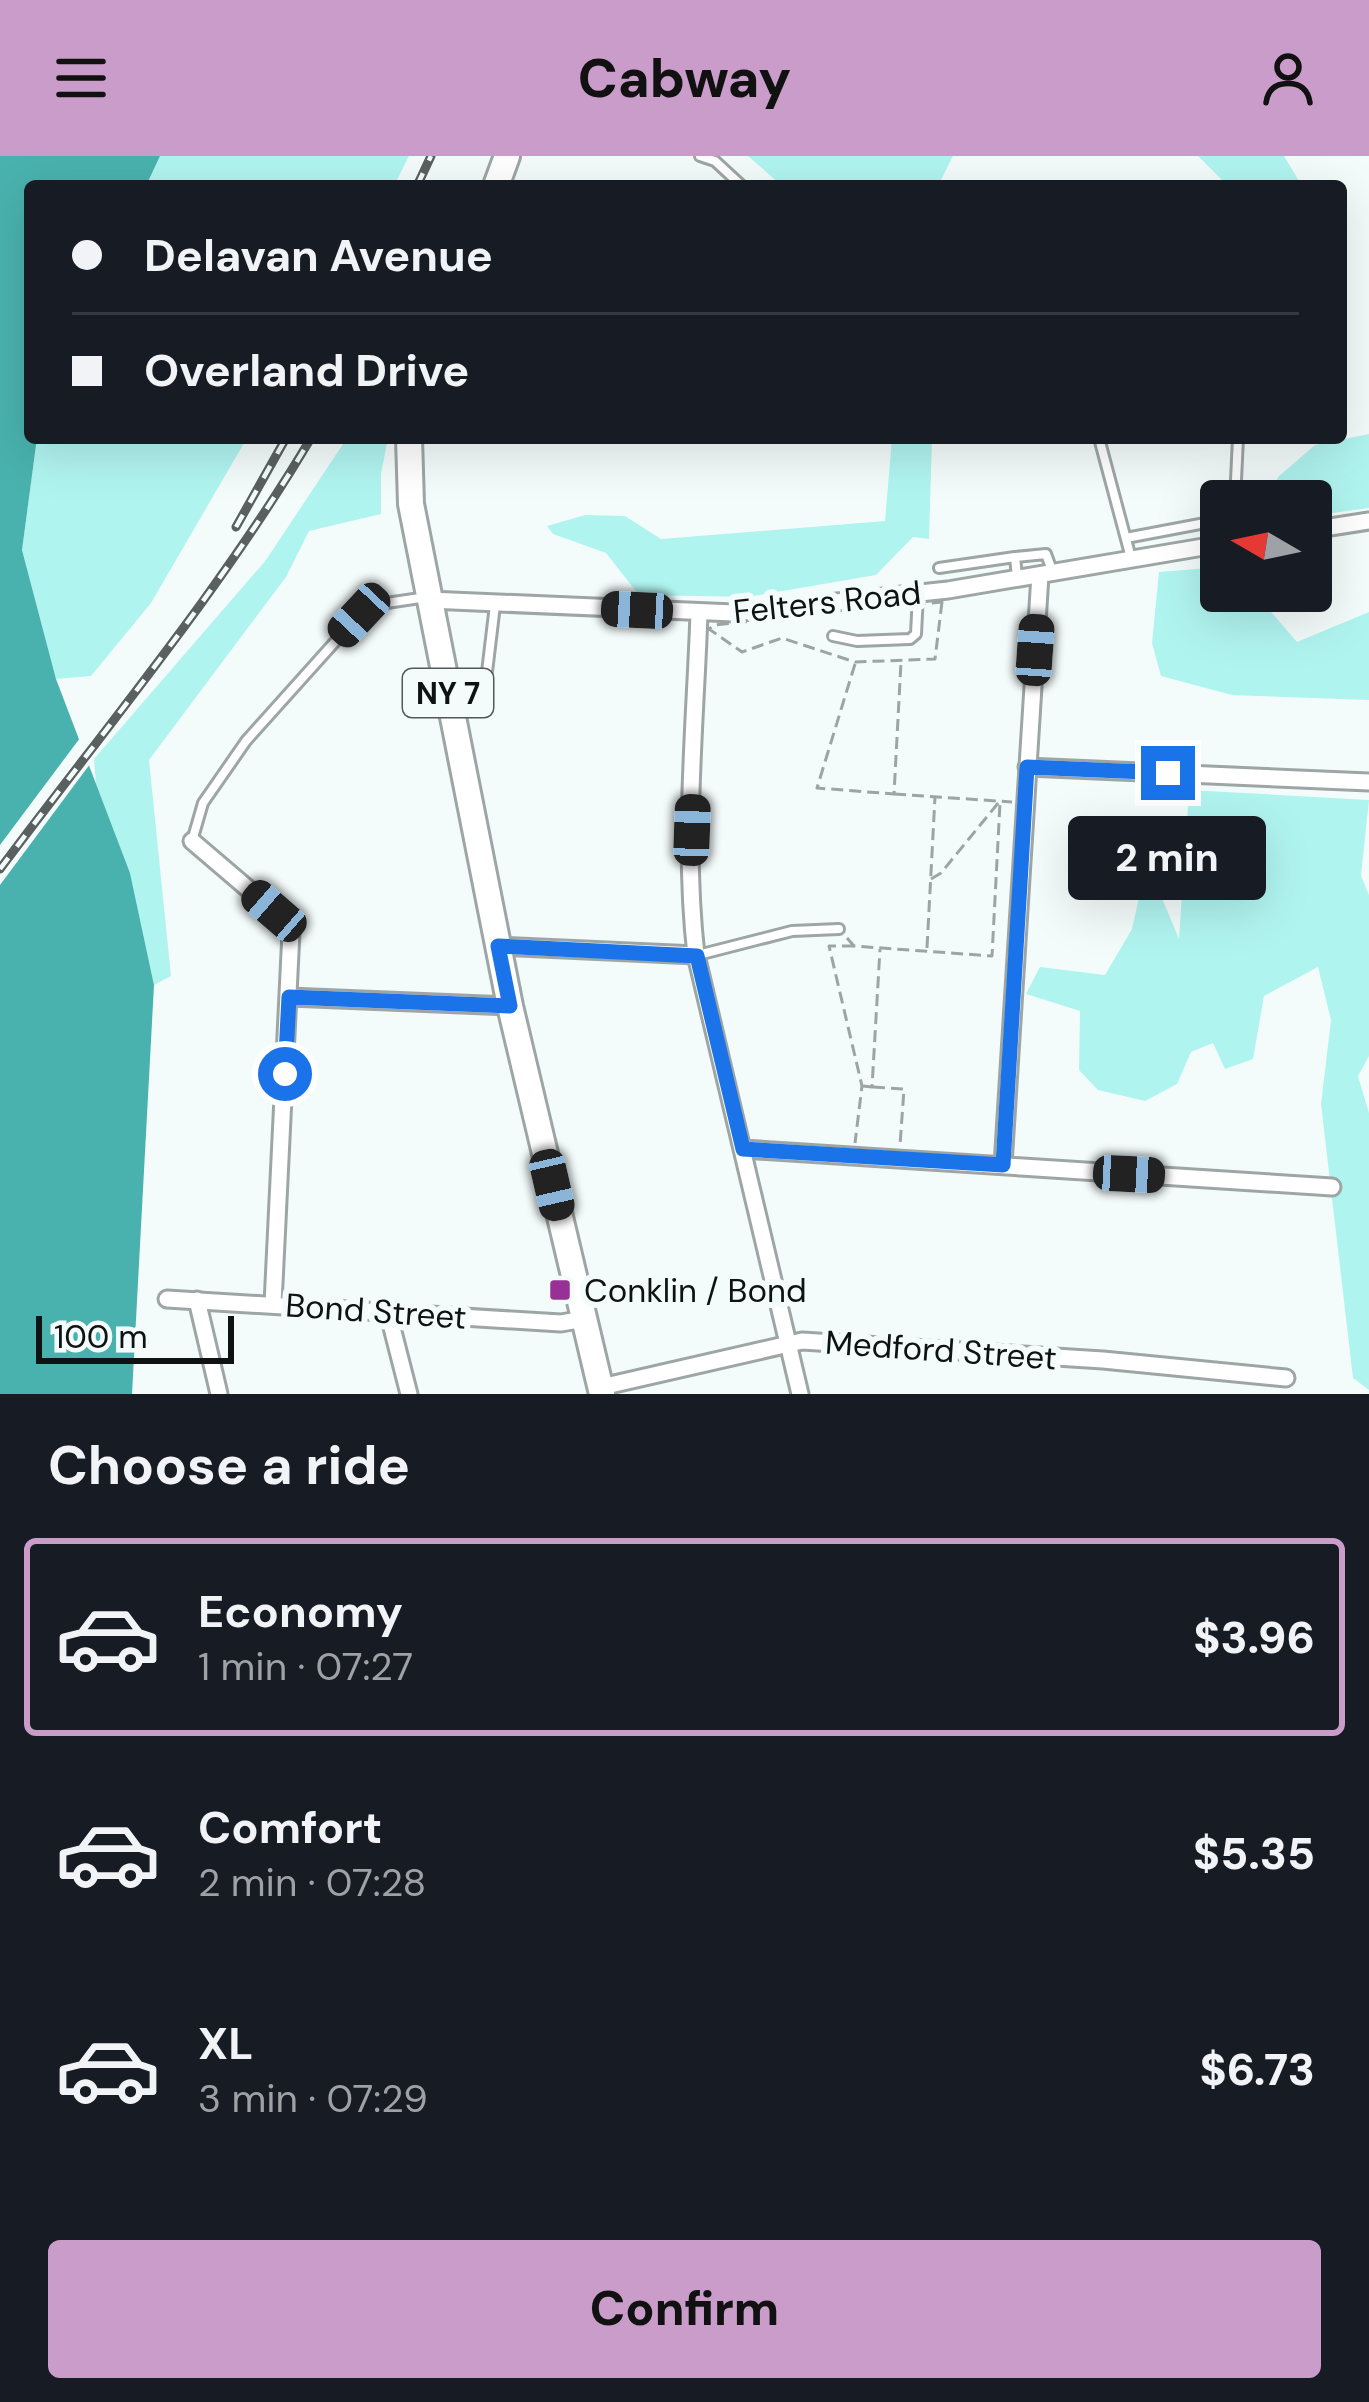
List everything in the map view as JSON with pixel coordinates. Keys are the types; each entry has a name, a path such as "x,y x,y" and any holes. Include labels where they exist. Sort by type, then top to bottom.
{"main road":[{"name":"NY 7","path":"409,444 411,504 510,1006 601,1391"}],"street":[{"path":"1332,527 1369,521"},
{"name":"Felters Road","path":"429,599 699,614 918,593 1200,548"},
{"path":"1003,1165 1027,767 1047,574"},
{"path":"699,614 691,910 697,956 800,1394"},
{"path":"1027,767 1369,782"},
{"path":"192,841 274,911 291,932 273,1304"},
{"path":"498,946 697,956"},
{"path":"289,997 510,1006"},
{"path":"743,1149 1332,1187"},
{"name":"Bond Street","path":"167,1298 561,1322 584,1319"},
{"path":"197,1300 219,1394"},
{"path":"388,1312 409,1394"},
{"name":"Medford Street","path":"601,1391 788,1343 1103,1360 1286,1378"}],"lane":[{"path":"700,156 715,160 736,180"},
{"path":"1102,444 1131,560"},
{"path":"1235,480 1238,444"},
{"path":"1126,538 1200,524"},
{"path":"938,568 1046,554 1047,574"},
{"path":"1015,557 1018,578"},
{"path":"833,635 857,641 910,639 916,634 918,593"},
{"path":"192,841 202,803 246,741 359,615 374,605 429,599"},
{"path":"488,672 495,603"},
{"path":"697,956 793,931 838,929"}],"path":[{"path":"894,794 902,659"},
{"path":"855,662 817,788 1013,802 1017,795"},
{"path":"927,950 935,796"},
{"path":"931,880 1000,801"},
{"path":"992,955 1000,801"},
{"path":"838,929 854,946"},
{"path":"855,1147 862,1086 829,946 1001,955"},
{"path":"872,1087 880,947"},
{"path":"862,1086 904,1089 900,1150"}],"shaded area":[{"path":"0,156 160,156 149,180 24,180 24,444 36,444 22,550 56,679 130,873 154,985 132,1394 0,1394"},
{"path":"160,156 409,156 397,180 149,180"},
{"path":"748,156 953,156 941,180 775,180"},
{"path":"1198,156 1284,156 1298,180 1222,180"},
{"path":"1369,434 1369,508 1332,513 1332,480 1277,480 1315,445 1347,444 1347,438"},
{"path":"36,444 244,444 151,603 91,676 56,679 22,550"},
{"path":"343,444 387,444 381,514 309,531 286,577 149,760 171,976 154,985 130,873 96,785 94,759 266,560"},
{"path":"891,444 932,444 929,539 913,537 876,575 748,597 639,595 606,553 553,534 547,526 585,515 625,516 661,539 885,521"},
{"path":"1200,569 1200,612 1271,612 1297,642 1369,612 1369,700 1232,695 1161,676 1152,643 1159,572"},
{"path":"1189,790 1369,800 1361,876 1369,895 1369,1056 1358,1076 1369,1113 1369,1390 1353,1378 1321,1104 1331,1020 1318,967 1264,996 1253,1059 1225,1069 1213,1043 1191,1052 1177,1084 1145,1101 1098,1090 1079,1070 1080,1011 1026,994 1040,967 1105,975 1132,929 1147,862 1179,939"}],"pier":[{"path":"83,734 93,760 0,885 0,845"}],"railway":[{"path":"420,180 431,156"},
{"path":"236,527 283,444"},
{"path":"0,869 201,604 307,444"}],"place":[{"name":"Conklin / Bond","path":"560,1290"}],"route":[{"path":"285,1074 289,997 510,1006 498,946 697,956 743,1149 1003,1165 1027,767 1168,773"}]}
